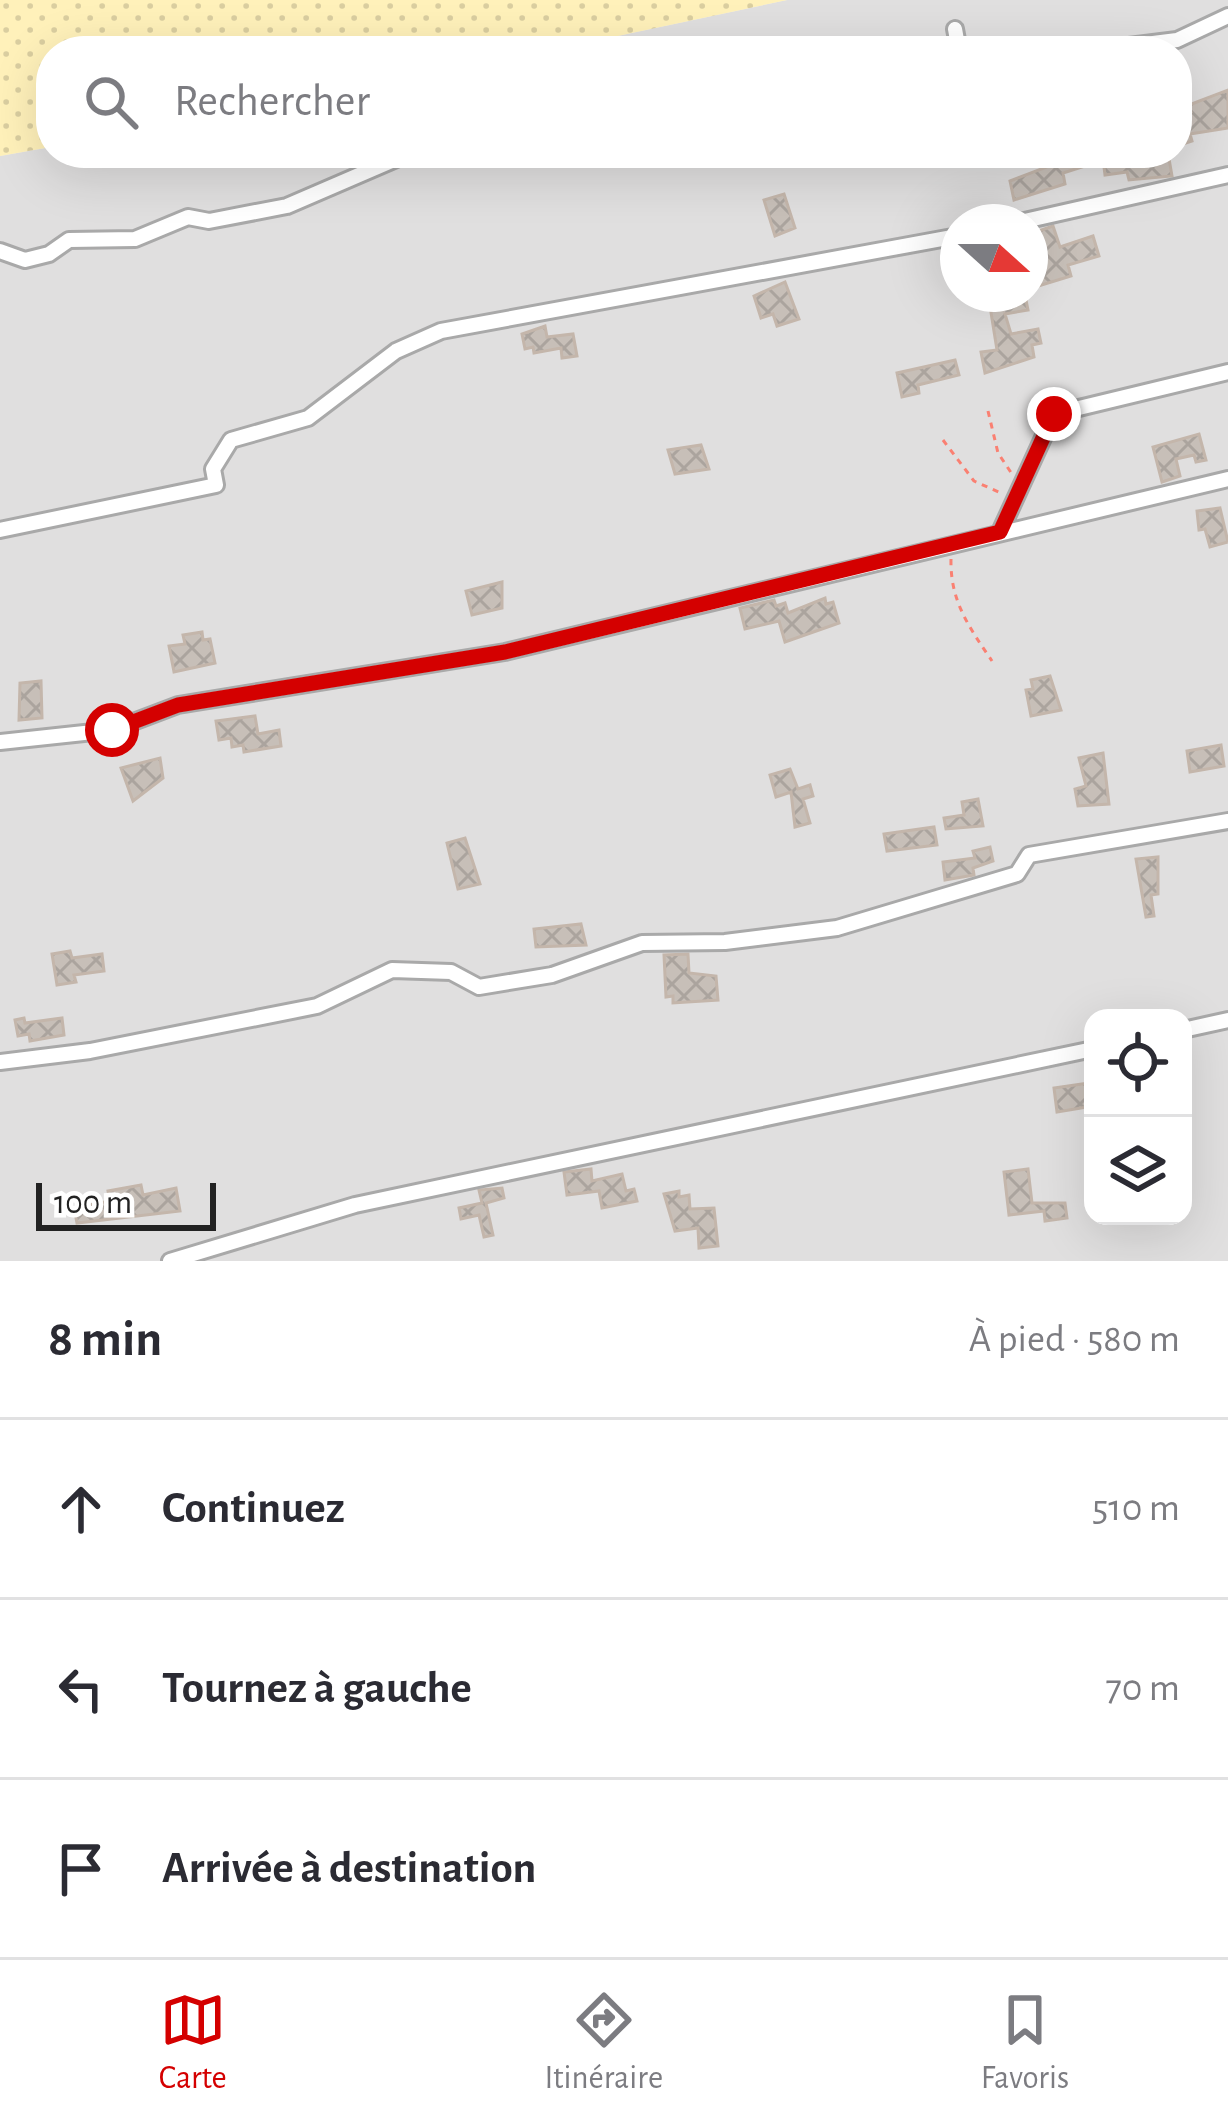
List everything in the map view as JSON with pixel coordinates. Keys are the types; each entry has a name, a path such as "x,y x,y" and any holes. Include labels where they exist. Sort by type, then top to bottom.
{"street":[{"path":"1186,36 1228,16"},
{"path":"955,29 956,36"},
{"path":"0,251 25,260 49,254 69,240 135,238 188,217 208,220 287,206 375,168"},
{"path":"1048,216 1228,175"},
{"path":"0,530 216,485 212,469 231,440 308,418 396,351 441,331 940,239"},
{"path":"1000,532 1054,414 1228,372"},
{"path":"0,742 112,730 178,705 505,652 1228,478"},
{"path":"0,1063 90,1051 317,1006 392,970 451,972 479,987 552,975 642,944 725,942 837,928 1017,874 1029,855 1228,820"},
{"path":"1192,1028 1228,1020"},
{"path":"170,1261 356,1205 1084,1051"}],"path":[{"path":"988,411 1004,468 1020,489"},
{"path":"943,440 974,481 1020,489"},
{"path":"951,545 951,586 962,616 992,661"}],"shaded area":[{"path":"787,0 1228,0 1228,1261 0,1261 0,156 36,150 36,168 1192,168 1192,36 618,36"}],"sand":[{"path":"0,0 787,0 618,36 36,36 36,150 0,156"}],"building":[{"path":"1228,90 1228,128 1192,134 1192,104"},
{"path":"1044,168 1079,168 1063,173 1065,184 1014,200 1010,181"},
{"path":"1104,168 1171,168 1172,176 1129,180 1127,172 1105,175"},
{"path":"784,194 795,228 775,236 764,200"},
{"path":"1053,226 1060,247 1093,236 1099,256 1068,265 1071,276 1048,283 1048,228"},
{"path":"785,282 799,319 777,326 773,314 761,318 754,296"},
{"path":"991,312 1016,312 1005,314 1011,334 1038,329 1041,343 1032,345 1034,357 985,373 981,352 997,350"},
{"path":"545,326 547,337 573,334 577,356 562,358 561,348 534,353 533,347 525,349 522,334"},
{"path":"955,360 959,375 918,385 919,393 902,397 897,373"},
{"path":"1199,434 1206,460 1196,462 1194,455 1176,459 1180,476 1162,482 1153,447"},
{"path":"701,445 709,469 675,474 668,450"},
{"path":"1220,508 1228,542 1210,547 1205,529 1199,530 1197,511"},
{"path":"502,582 502,608 472,615 466,591"},
{"path":"825,598 826,604 833,602 839,623 785,642 779,621 745,629 740,608 774,600 776,606 785,603 788,613"},
{"path":"202,632 203,640 210,639 215,663 174,672 169,646 185,644 183,635"},
{"path":"1050,676 1061,710 1031,716 1026,690 1033,689 1031,680"},
{"path":"41,681 42,718 19,720 20,683"},
{"path":"255,716 258,734 279,730 281,746 244,752 243,745 232,747 231,738 219,740 216,721"},
{"path":"1221,745 1224,766 1190,772 1187,751"},
{"path":"1103,753 1109,804 1078,806 1075,789 1086,786 1079,758"},
{"path":"160,758 163,778 133,801 121,768"},
{"path":"790,769 798,789 810,785 813,796 803,799 810,823 795,827 791,792 776,797 770,775"},
{"path":"978,799 983,826 946,829 944,818 964,815 962,802"},
{"path":"934,827 937,845 887,851 884,834"},
{"path":"465,838 480,884 458,889 447,843"},
{"path":"990,847 993,861 973,868 974,875 945,880 943,862 975,858 973,851"},
{"path":"1158,857 1158,894 1151,895 1154,916 1146,917 1136,859"},
{"path":"581,924 586,945 536,947 534,929"},
{"path":"70,951 72,958 102,954 104,971 74,975 76,982 57,985 52,954"},
{"path":"688,954 689,973 716,976 718,1000 673,1003 673,996 666,997 664,955"},
{"path":"24,1018 25,1023 62,1018 64,1035 30,1041 29,1034 18,1036 15,1020"},
{"path":"1084,1084 1084,1108 1057,1112 1054,1088"},
{"path":"591,1169 592,1181 622,1174 626,1191 634,1189 637,1201 602,1208 599,1191 567,1195 564,1172"},
{"path":"1028,1169 1032,1203 1065,1203 1067,1218 1045,1221 1044,1211 1009,1215 1004,1172"},
{"path":"141,1185 143,1195 176,1188 180,1211 77,1223 74,1208 110,1201 108,1191"},
{"path":"502,1188 504,1198 486,1203 493,1235 484,1237 479,1215 461,1219 459,1208 482,1203 479,1190"},
{"path":"679,1191 679,1197 689,1195 690,1209 714,1208 718,1246 699,1248 698,1228 675,1231 664,1194"}],"route":[{"path":"112,730 178,705 505,652 1000,532 1054,414"}]}
